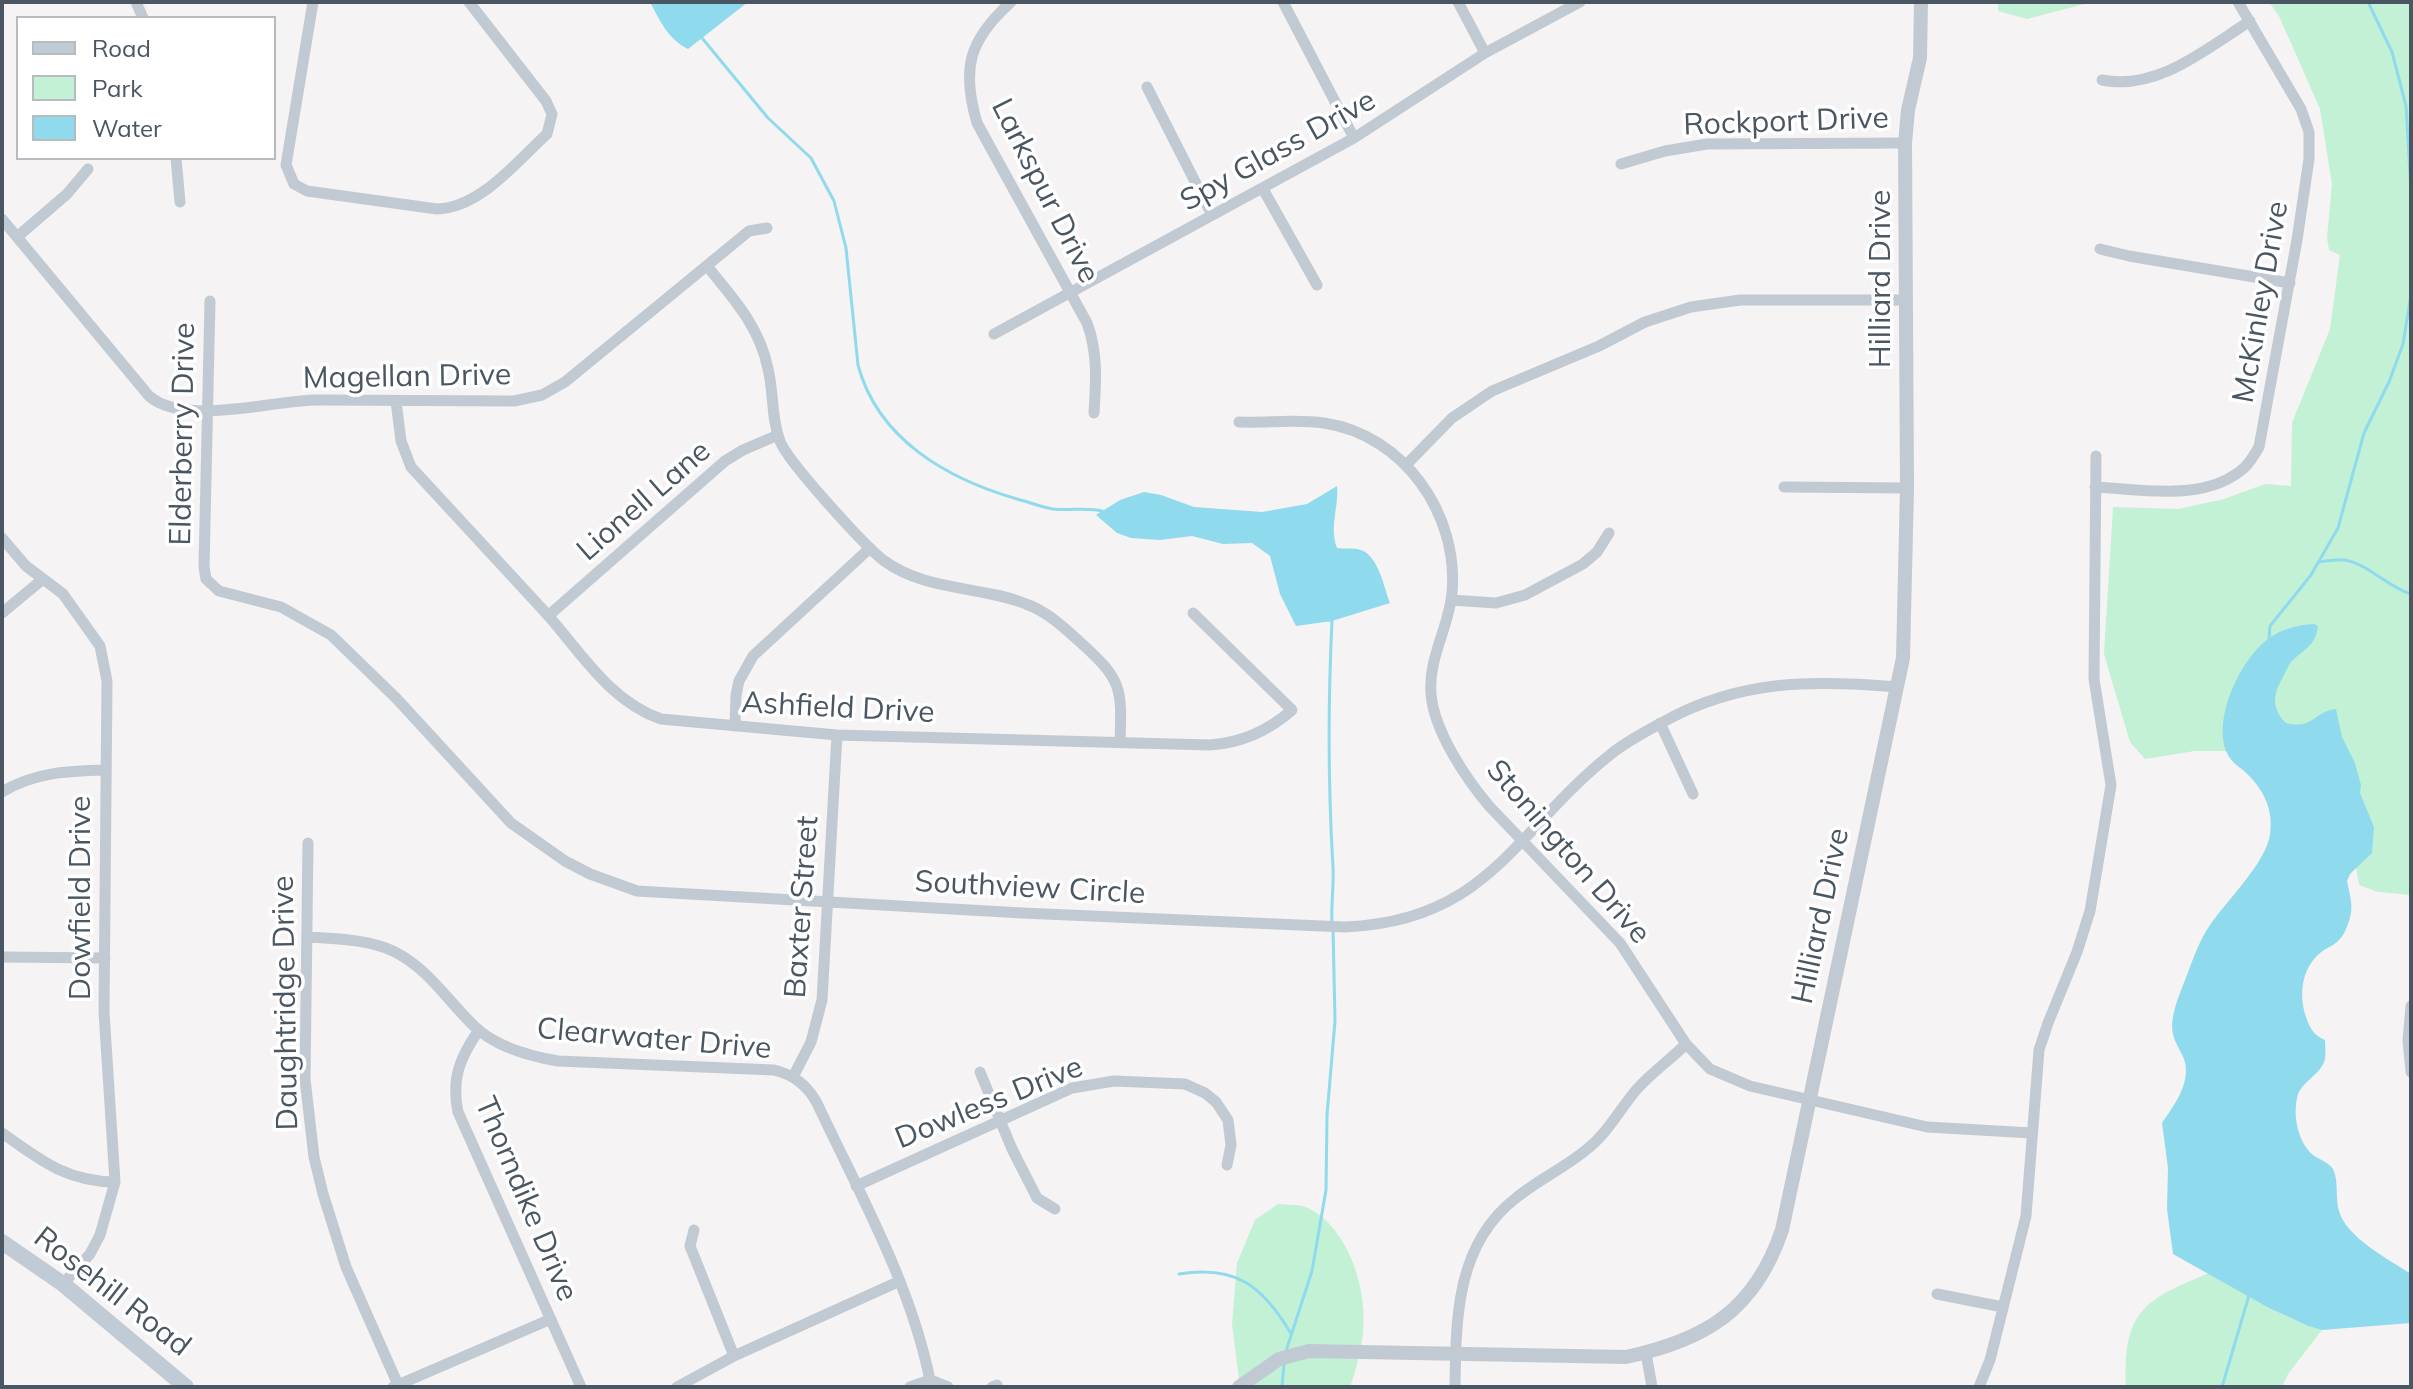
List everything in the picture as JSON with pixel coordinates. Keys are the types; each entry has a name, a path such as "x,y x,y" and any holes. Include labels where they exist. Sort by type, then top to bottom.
{"main road":[{"name":"Rosehill Road","path":"2,1242 63,1284 186,1387"}],"street":[{"path":"313,2 286,165 290,179 307,191 437,209 458,207 477,197 547,134 552,121 546,101 469,2"},
{"name":"Larkspur Drive","path":"1011,2 990,21 974,47 970,97 977,123 1087,323 1094,343 1096,363 1094,413"},
{"path":"1283,2 1354,138"},
{"path":"1458,2 1485,53"},
{"name":"Spy Glass Drive","path":"994,334 1354,138 1485,53 1580,2"},
{"name":"Hilliard Drive","path":"1239,1387 1281,1358 1309,1351 1626,1357 1646,1353 1674,1346 1709,1328 1732,1310 1762,1277 1782,1230 1898,687 1905,630 1907,488 1905,143 1908,110 1920,58 1921,2"},
{"name":"McKinley Drive","path":"2095,487 2180,491 2207,488 2245,467 2259,447 2290,283 2309,159 2309,132 2301,109 2238,2"},
{"path":"2102,80 2132,82 2179,66 2250,21"},
{"path":"1147,87 1212,215"},
{"name":"Rockport Drive","path":"1621,164 1665,151 1707,144 1905,143"},
{"path":"176,160 180,202"},
{"path":"17,237 67,194 88,169"},
{"path":"1263,189 1317,285"},
{"path":"2,219 149,396 167,407 207,410"},
{"name":"Magellan Drive","path":"207,410 317,400 514,401 542,395 565,382 749,231 767,228"},
{"path":"2100,249 2290,283"},
{"path":"707,266 758,334 768,368 773,416 780,443 796,466 870,548 891,565 920,580 1016,600 1054,619 1105,665 1117,682 1122,710 1120,742"},
{"path":"1406,465 1452,418 1492,391 1599,346 1645,322 1691,307 1740,300 1907,300"},
{"name":"Elderberry Drive","path":"204,567 210,301"},
{"name":"Ashfield Drive","path":"396,401 401,441 411,467 548,616 612,691 635,708 675,722 837,735 1210,745 1232,742 1265,730 1292,710 1193,613"},
{"name":"Stonington Drive","path":"1239,422 1303,422 1344,428 1376,442 1406,465 1433,500 1444,527 1452,568 1451,600 1431,677 1430,693 1437,720 1480,796 1620,943 1686,1044 1710,1069 1730,1079 1927,1127 2032,1133"},
{"name":"Lionell Lane","path":"548,616 725,461 778,435"},
{"path":"1979,1387 1990,1360 2026,1216 2039,1050 2090,911 2111,785 2094,679 2096,456"},
{"path":"1784,487 1907,488"},
{"path":"1451,600 1496,603 1525,595 1583,564 1597,552 1609,533"},
{"name":"Dowfield Drive","path":"2,538 26,566 63,594 100,646 107,681 107,1086 115,1182 107,1215 90,1254 63,1284"},
{"path":"735,726 739,681 753,656 870,548"},
{"name":"Southview Circle","path":"204,567 206,579 219,591 268,602 331,635 396,698 511,823 565,861 616,884 651,893 1022,913 1366,926 1408,918 1449,901 1496,869 1611,754 1660,723 1708,701 1742,690 1773,685 1828,681 1898,687"},
{"path":"2,613 43,579"},
{"path":"1660,723 1693,794"},
{"name":"Baxter Street","path":"793,1077 811,1042 822,1000 837,735"},
{"path":"2,792 15,784 48,773 106,770"},
{"name":"Daughtridge Drive","path":"308,843 305,1079 314,1157 346,1267 397,1386"},
{"name":"Clearwater Drive","path":"308,937 358,941 392,950 417,966 479,1030 516,1051 558,1061 774,1070 793,1077 813,1095 900,1281 921,1338 930,1380"},
{"path":"2,957 105,958"},
{"path":"2411,1006 2408,1025 2411,1072"},
{"name":"Thorndike Drive","path":"479,1030 457,1069 455,1098 458,1112 581,1387"},
{"path":"1455,1387 1455,1354 1463,1278 1475,1245 1487,1227 1517,1197 1602,1137 1636,1091 1686,1044"},
{"path":"980,1072 1037,1198 1055,1209"},
{"name":"Dowless Drive","path":"856,1186 1072,1088 1114,1081 1185,1084 1205,1093 1216,1102 1228,1120 1231,1145 1227,1165"},
{"path":"2,1133 66,1175 115,1182"},
{"path":"694,1230 690,1246 734,1356"},
{"path":"677,1387 734,1356 900,1281"},
{"path":"1937,1294 2003,1307"},
{"path":"397,1386 551,1319"},
{"path":"1646,1353 1652,1387"},
{"path":"910,1387 930,1380 948,1387"}],"green space":[{"path":"1998,2 2092,2 2027,19 1998,11"},
{"path":"2269,2 2411,2 2411,895 2378,892 2359,885 2354,854 2256,751 2195,751 2145,759 2130,742 2104,654 2113,507 2178,509 2224,499 2265,484 2291,486 2292,423 2330,329 2340,255 2329,250 2327,238 2332,184 2320,109 2279,16"},
{"path":"1278,1204 1305,1207 1322,1217 1335,1230 1353,1262 1364,1316 1361,1347 1350,1387 1240,1387 1232,1324 1237,1263 1255,1220"},
{"path":"2209,1273 2278,1312 2322,1330 2288,1374 2282,1387 2126,1387 2129,1340 2142,1311 2168,1291"}],"water":[{"path":"650,2 748,2 688,49 670,35"},
{"path":"1337,486 1334,532 1337,548 1357,549 1370,556 1379,570 1390,603 1332,621 1296,626 1280,594 1270,556 1252,543 1223,544 1192,536 1160,540 1131,538 1117,533 1096,515 1120,500 1144,492 1194,507 1262,512 1307,504"},
{"path":"2314,624 2318,626 2314,638 2289,664 2277,689 2276,706 2286,723 2295,725 2336,709 2342,737 2355,763 2360,793 2374,827 2372,853 2350,874 2347,881 2351,910 2346,929 2337,942 2311,963 2304,980 2302,999 2306,1017 2312,1031 2325,1040 2325,1059 2320,1070 2299,1092 2296,1121 2308,1150 2333,1169 2343,1221 2369,1247 2411,1274 2411,1323 2322,1330 2269,1308 2173,1254 2162,1123 2180,1094 2185,1079 2185,1062 2172,1027 2179,996 2206,931 2261,858 2270,835 2269,808 2262,792 2232,761 2223,739 2223,724 2231,691 2248,661 2268,639 2284,630"}],"waterway":[{"path":"2368,2 2392,52 2406,106 2411,191"},
{"path":"702,38 768,118 811,158 834,201 846,248 858,365 882,415 919,453 942,468 991,491 1048,508 1102,511"},
{"path":"2269,639 2270,626 2311,575 2338,528 2364,433 2389,382 2403,344 2411,295"},
{"path":"2318,562 2342,560 2354,563 2411,594"},
{"path":"1329,620 1332,621 1329,744 1332,922"},
{"path":"1286,1351 1312,1271 1326,1190 1327,1115 1335,1021 1333,929"},
{"path":"1179,1274 1216,1273 1245,1282 1269,1302 1290,1332"},
{"path":"2222,1387 2250,1292"},
{"path":"1282,1387 1284,1363"}]}
